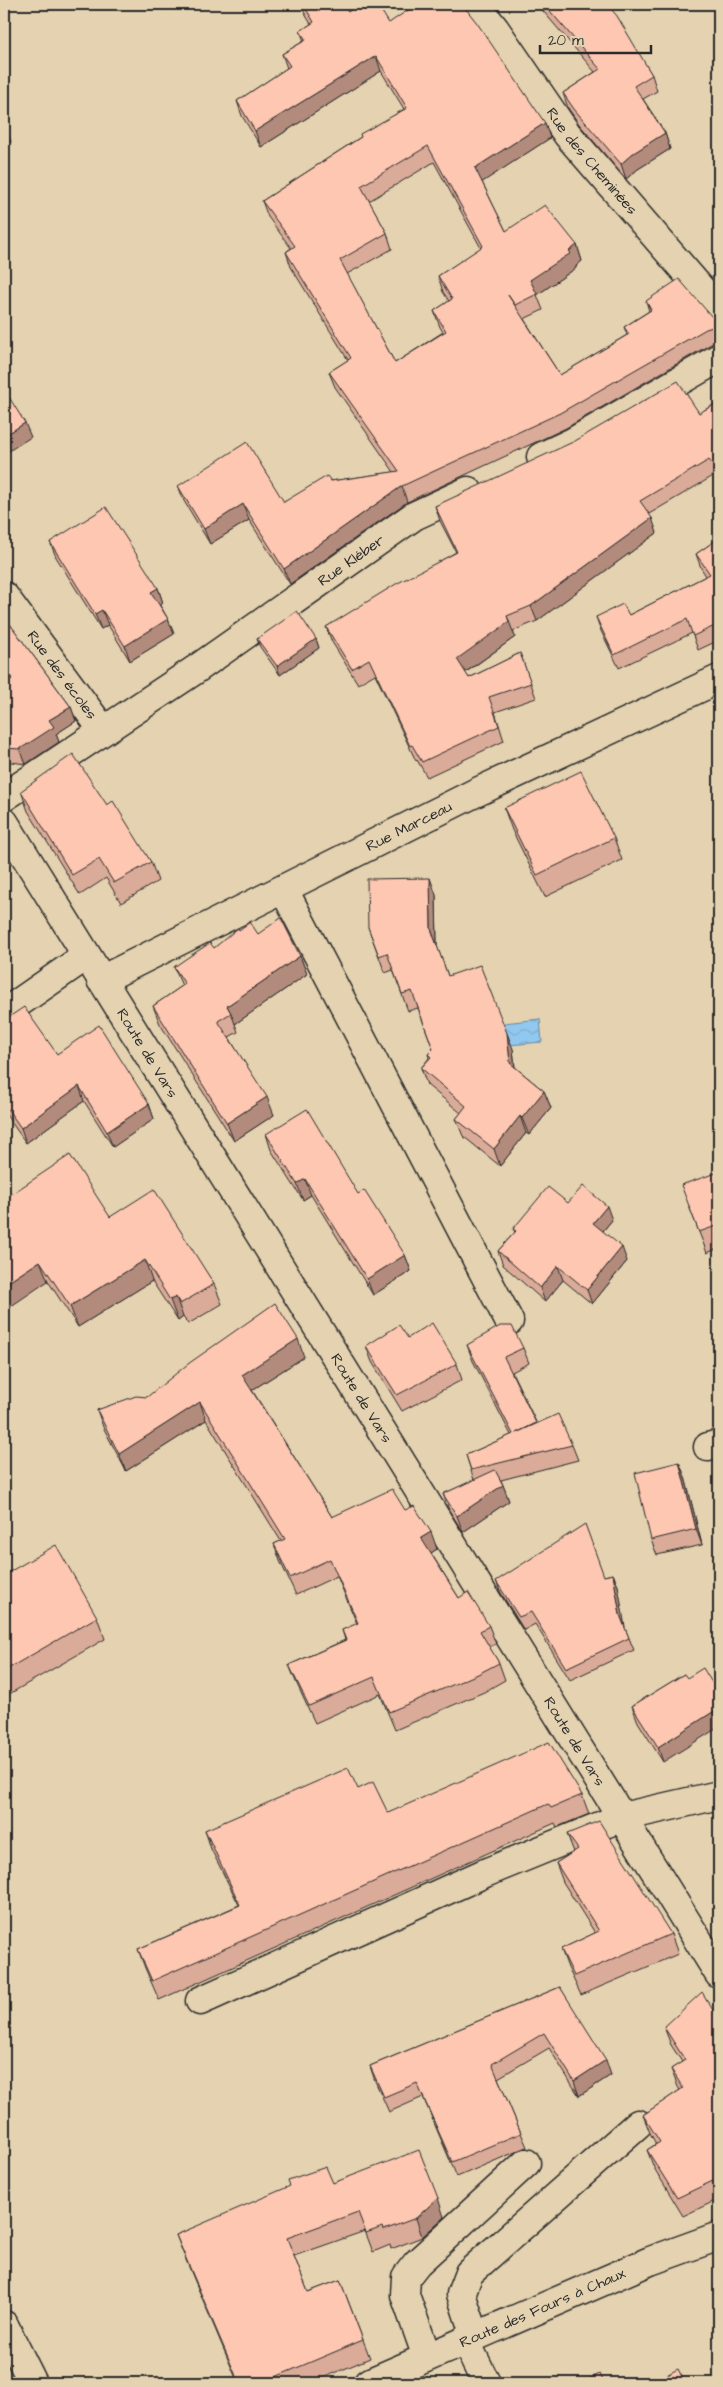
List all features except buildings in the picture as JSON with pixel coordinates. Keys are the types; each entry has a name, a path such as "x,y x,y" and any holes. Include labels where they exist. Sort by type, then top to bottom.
{"street":[{"name":"Rue des Cheminées","path":"475,4 495,29 568,134 719,310"},
{"path":"520,466 574,442 719,358"},
{"name":"Rue Kléber","path":"4,796 195,670 414,516 494,479"},
{"name":"Rue des écoles","path":"4,596 103,730"},
{"name":"Rue Marceau","path":"101,980 476,793 719,679"},
{"name":"Route de Vars","path":"4,822 719,1974"},
{"path":"284,890 509,1321"},
{"path":"4,1013 86,956"},
{"path":"200,2002 485,1873 622,1817 719,1795"},
{"path":"486,2383 470,2338 461,2294 468,2273 638,2124"},
{"path":"427,2357 405,2295 406,2277 417,2263 526,2163"},
{"name":"Route des Fours à Chaux","path":"368,2383 641,2265 719,2236"},
{"path":"4,2325 32,2383"}],"water":[{"path":"540,1019 542,1042 497,1046 495,1024"}]}
